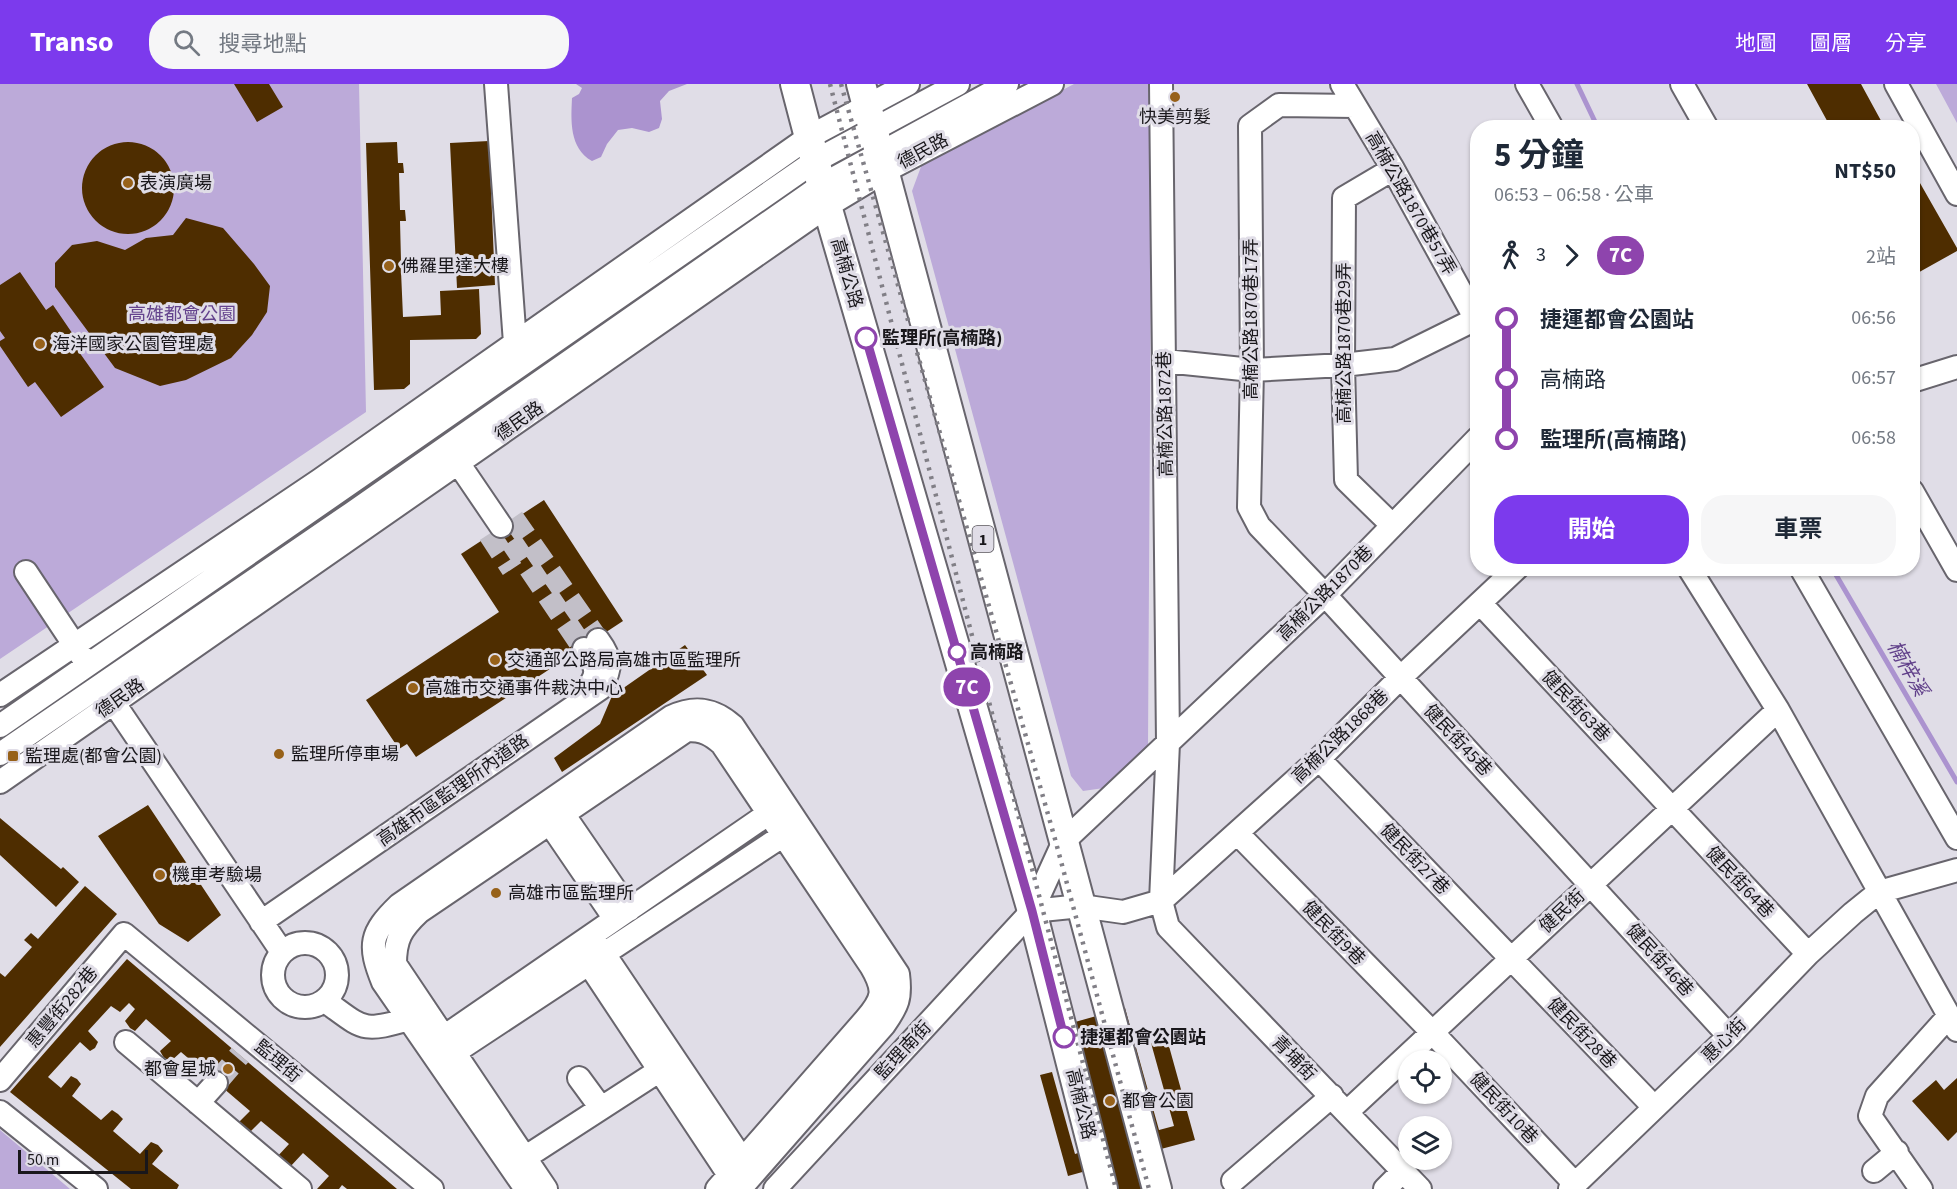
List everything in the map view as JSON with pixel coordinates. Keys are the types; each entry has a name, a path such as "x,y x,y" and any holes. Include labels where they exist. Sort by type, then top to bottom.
{"main road":[{"name":"高楠公路","path":"795,84 818,172 1032,911 1103,1189"},
{"name":"1","path":"873,128 1157,1189"}],"street":[{"path":"496,84 522,352 550,387"},
{"name":"德民路","path":"0,726 88,665 287,514 522,352 818,172 873,128 908,84"},
{"name":"德民路","path":"0,782 107,694 550,387 873,128 958,84"},
{"name":"德民路","path":"873,128 1007,84"},
{"name":"德民路","path":"873,128 1052,84"},
{"name":"高楠公路1872巷","path":"1161,84 1168,743 1161,901 1168,927"},
{"name":"高楠公路1870巷57弄","path":"1342,84 1393,169 1470,308"},
{"path":"1527,84 1547,120"},
{"path":"1682,84 1702,120"},
{"path":"1896,84 1916,120"},
{"name":"高楠公路1870巷17弄","path":"1325,595 1259,526 1249,507 1252,370 1250,126 1280,105 1355,106"},
{"path":"1920,127 1957,194"},
{"name":"高楠公路1870巷29弄","path":"1392,525 1346,480 1343,365 1344,198 1393,169"},
{"path":"1165,361 1252,370 1343,365 1395,359 1470,324"},
{"path":"1920,379 1957,367"},
{"name":"高楠公路1870巷","path":"1064,841 1325,595 1470,446"},
{"path":"453,455 453,481 501,526"},
{"path":"1920,505 1957,570"},
{"path":"287,514 314,551"},
{"name":"德民路","path":"0,695 75,645 287,514"},
{"path":"26,572 282,952"},
{"name":"高楠公路1868巷","path":"1161,901 1319,759 1400,678 1509,576"},
{"path":"1694,576 1778,710 1953,1023 1877,1096 1870,1116 1922,1189"},
{"path":"1806,576 1957,838"},
{"name":"健民街45巷","path":"1325,595 1591,884"},
{"name":"健民街63巷","path":"1480,603 1671,809"},
{"name":"高雄市區監理所內道路","path":"584,649 608,653 609,670 601,688 257,917 577,687 581,681 584,649"},
{"name":"德民路","path":"0,754 107,694"},
{"name":"健民街","path":"1233,1181 1339,1104 1432,1032 1778,710"},
{"path":"441,1050 409,1019 383,982 376,966 373,950 375,937 382,921 399,905 687,730 701,730 712,735 777,808 880,981 881,993 878,1005 734,1180 667,1065 590,950"},
{"name":"健民街27巷","path":"1319,759 1511,959"},
{"path":"590,950 622,915 777,808"},
{"name":"健民街64巷","path":"1671,809 1808,954"},
{"path":"551,811 622,915"},
{"path":"546,1189 518,1162 441,1050 395,963 395,950 405,926 419,912 551,811"},
{"path":"441,1050 590,950 791,830"},
{"name":"健民街9巷","path":"1237,833 1432,1032"},
{"name":"監理南街","path":"775,1189 1032,911 1064,841"},
{"path":"1879,892 1957,870"},
{"name":"健民街46巷","path":"1591,884 1729,1036"},
{"name":"惠心街","path":"1573,1186 1729,1036 1808,954 1879,892"},
{"path":"1032,911 1082,906 1123,912 1161,901"},
{"name":"青埔街","path":"1168,927 1420,1189"},
{"name":"監理街","path":"124,934 246,1048 432,1189"},
{"name":"惠豐街282巷","path":"0,1080 124,934"},
{"path":"300,942 311,943 329,953 335,962 336,983 332,993 325,1001 315,1006 293,1005 277,992 272,971 275,961 290,946 300,942"},
{"name":"健民街28巷","path":"1511,959 1654,1107"},
{"path":"325,1001 363,1028 385,1026 409,1019"},
{"name":"健民街10巷","path":"1432,1032 1573,1186"},
{"path":"126,1042 300,1189"},
{"path":"518,1162 667,1065"},
{"path":"579,1078 601,1108"},
{"path":"198,1103 216,1083"},
{"path":"0,1112 96,1189"},
{"path":"1874,1171 1897,1152"},
{"path":"518,1162 526,1189"},
{"path":"1385,1189 1403,1171"}],"green space":[{"name":"高雄都會公園","path":"0,84 359,84 366,412 0,659"},
{"path":"1074,84 1152,84 1148,745 1104,788 1083,791 1071,776 912,191 922,164"},
{"path":"1936,84 1957,84 1957,123"},
{"path":"0,1130 70,1189 0,1189"}],"shaded area":[{"path":"576,84 687,84 669,91 660,101 662,119 659,128 649,132 632,128 618,130 607,144 601,157 592,161 579,149 573,133 572,98 579,94 582,88"}],"building":[{"path":"234,84 269,84 283,107 257,122"},
{"path":"1807,84 1861,84 1881,120 1827,120"},
{"path":"489,141 495,285 457,288 450,143"},
{"name":"表演廣場","path":"119,142 137,142 154,149 167,162 174,179 174,197 167,214 154,227 137,234 119,234 102,227 89,214 82,197 82,179 89,162 102,149"},
{"name":"佛羅里達大樓","path":"397,142 398,163 403,163 404,173 399,173 400,210 405,210 406,221 400,221 401,261 407,261 407,271 401,271 403,317 441,315 440,291 479,289 481,334 476,339 410,340 410,384 404,389 374,390 366,143"},
{"path":"1920,183 1957,248 1957,251 1920,272"},
{"path":"186,218 223,228 270,286 267,312 252,335 231,358 186,380 160,386 115,368 55,287 55,263 72,245 97,241 125,250 146,238 173,235"},
{"path":"20,272 46,310 53,305 83,349 79,352 104,387 61,417 35,382 28,387 0,346 0,341 5,338 0,331 0,285"},
{"name":"交通部公路局高雄市區監理所","path":"544,500 623,621 416,757 407,744 399,749 366,700 499,612 461,554"},
{"path":"685,645 707,675 562,772 554,758 600,724 612,696"},
{"name":"機車考驗場","path":"148,805 221,915 188,942 159,924 98,836"},
{"path":"0,818 79,882 56,907 0,855"},
{"path":"85,886 117,914 0,1047 0,973 5,977 32,947 24,940 31,933 38,939"},
{"name":"都會星城","path":"127,959 397,1189 347,1189 342,1185 339,1189 317,1189 329,1176 303,1153 289,1168 276,1158 289,1144 261,1121 248,1134 237,1124 250,1111 181,1052 171,1061 164,1058 160,1051 171,1041 146,1019 135,1031 130,1028 125,1021 135,1009 129,1003 120,1012 111,1006 88,1031 98,1042 95,1048 90,1051 80,1042 48,1077 61,1088 71,1076 77,1079 81,1084 72,1096 101,1120 112,1110 118,1114 123,1119 113,1131 140,1154 151,1142 158,1145 163,1151 152,1164 179,1185 177,1189 131,1189 10,1092"},
{"name":"都會公園","path":"1125,1008 1159,1130 1174,1126 1151,1043 1167,1039 1195,1140 1161,1149 1172,1189 1091,1189 1086,1171 1068,1176 1040,1075 1052,1072 1075,1154 1084,1151 1050,1029"},
{"path":"1957,1078 1957,1132 1948,1141 1912,1101 1936,1080 1944,1090"}],"waterway":[{"name":"楠梓溪","path":"1577,84 1594,120"},
{"name":"楠梓溪","path":"1837,576 1957,782"}],"tunnel":[{"path":"513,518 598,640"},
{"path":"489,534 512,569"},
{"path":"511,541 584,649"},
{"path":"216,1083 240,1055"}],"railway":[{"path":"830,84 1116,1189"},
{"path":"841,84 1055,839 1149,1189"}],"bus line":[{"name":"7C","path":"866,338 1032,911 1064,1037"}],"place":[{"name":"快美剪髮","path":"1175,97"},
{"name":"表演廣場","path":"128,183"},
{"name":"佛羅里達大樓","path":"389,266"},
{"name":"監理所(高楠路)","path":"866,338"},
{"name":"海洋國家公園管理處","path":"40,344"},
{"name":"高楠路","path":"957,652"},
{"name":"交通部公路局高雄市區監理所","path":"495,660"},
{"name":"高雄市交通事件裁決中心","path":"413,688"},
{"name":"監理所停車場","path":"279,754"},
{"name":"監理處(都會公園)","path":"13,756"},
{"name":"機車考驗場","path":"160,875"},
{"name":"高雄市區監理所","path":"496,893"},
{"name":"捷運都會公園站","path":"1064,1037"},
{"name":"都會星城","path":"228,1069"},
{"name":"都會公園","path":"1110,1101"}]}
